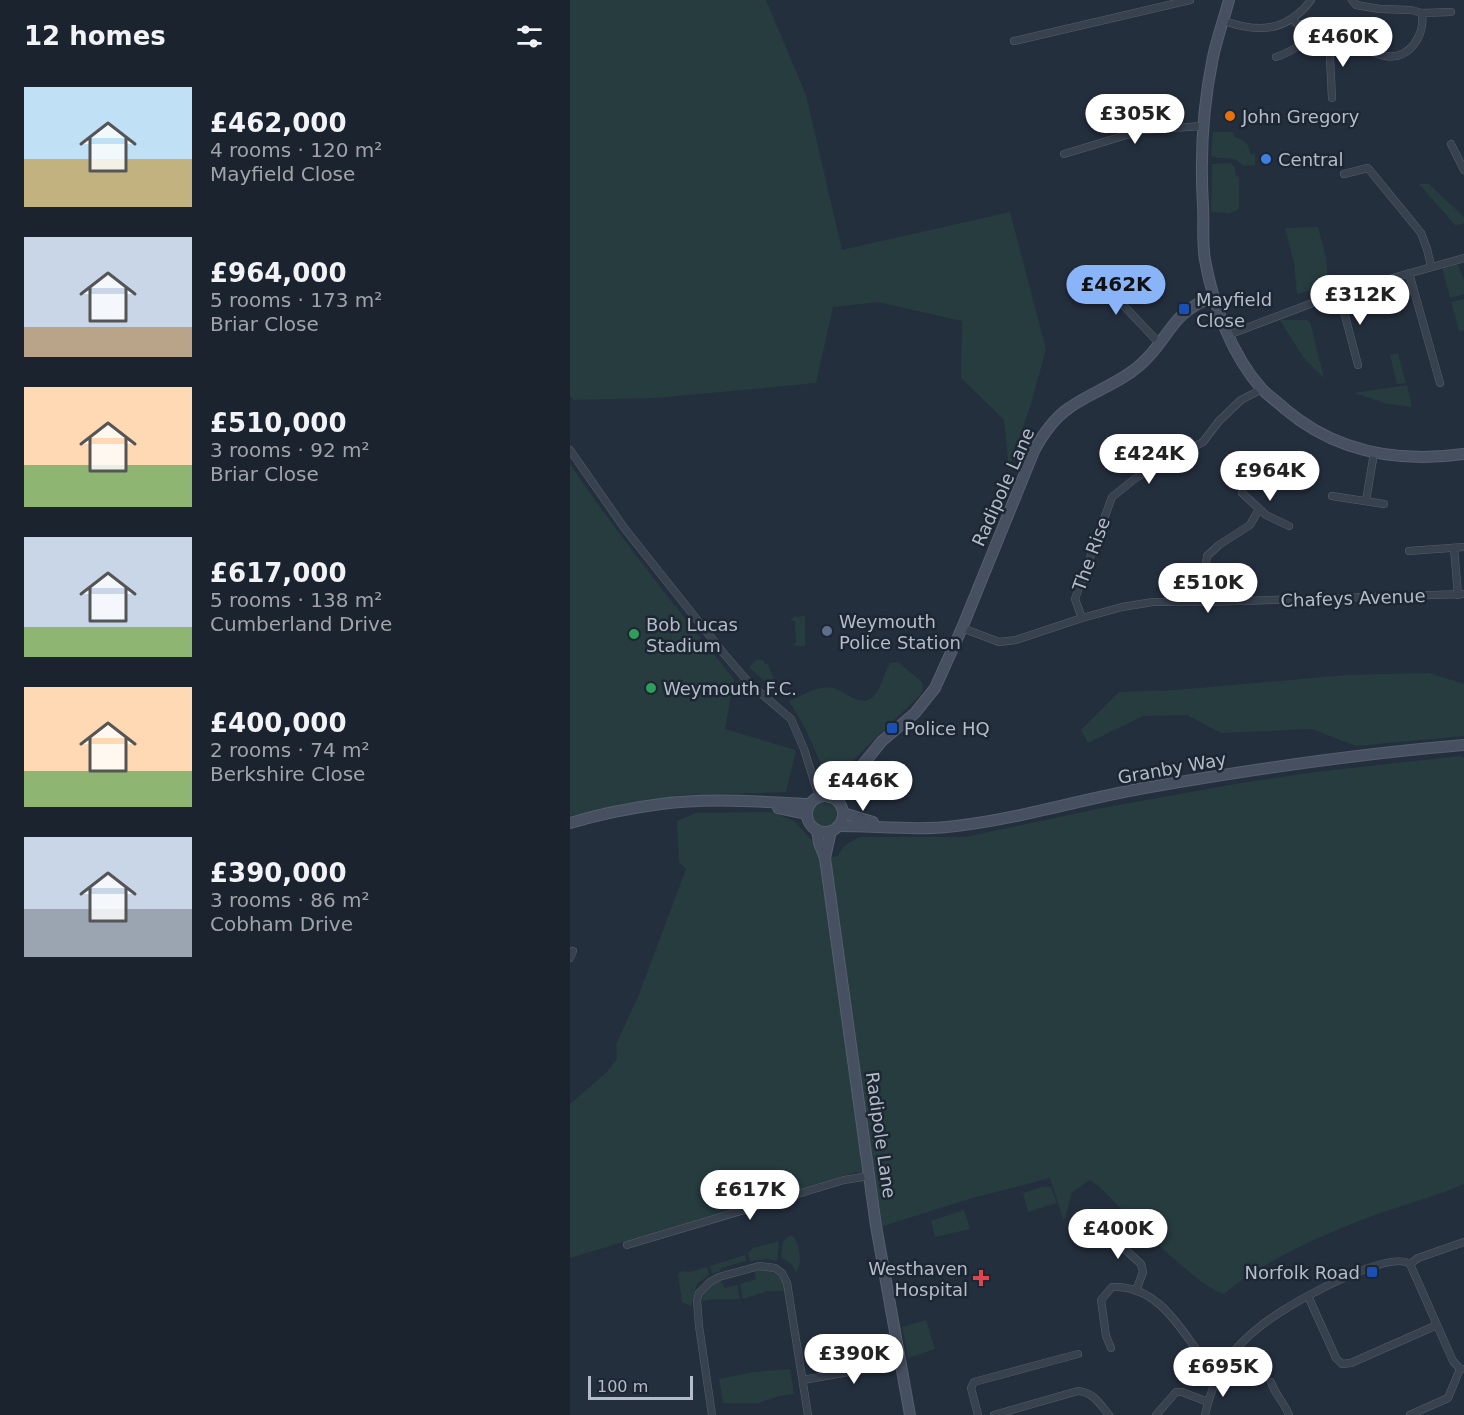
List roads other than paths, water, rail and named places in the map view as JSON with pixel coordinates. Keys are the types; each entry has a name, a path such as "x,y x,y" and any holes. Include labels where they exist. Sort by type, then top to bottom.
{"main road":[{"path":"1229,0 1213,56 1203,126 1202,189 1204,258 1213,297 1228,334 1262,389 1318,432 1350,446 1397,457 1422,458 1464,454"},
{"name":"Radipole Lane","path":"816,803 851,779 882,741 915,713 935,688 1042,434 1070,407 1142,364 1179,317 1196,303 1213,297"},
{"name":"Granby Way","path":"835,828 918,829 955,826 1003,819 1138,789 1285,765 1396,751 1464,746"},
{"name":"Radipole Lane","path":"841,808 851,779"},
{"path":"570,823 621,810 662,803 723,801 816,803 841,808 842,820 835,828 824,832 810,824 816,803"},
{"name":"Granby Way","path":"841,808 887,827"},
{"name":"Radipole Lane","path":"825,858 835,828"},
{"name":"Radipole Lane","path":"817,830 825,858 869,1176 910,1415"}],"street":[{"path":"1014,41 1191,0"},
{"path":"1224,21 1244,28 1263,29 1292,19 1311,0"},
{"path":"1352,0 1360,6 1411,10 1422,14 1450,12"},
{"path":"1292,19 1310,35 1361,46 1385,56 1394,56 1404,53 1416,42 1423,21 1422,14"},
{"path":"1276,57 1290,52 1310,35"},
{"path":"1329,39 1332,98"},
{"path":"1064,154 1143,130 1203,126"},
{"path":"1451,144 1464,170"},
{"path":"1344,174 1368,168 1421,233 1431,266"},
{"path":"1228,334 1339,293 1464,258"},
{"path":"1091,271 1159,343"},
{"path":"1409,273 1440,382"},
{"path":"1339,293 1358,365"},
{"name":"The Rise","path":"1082,618 1075,599 1112,497 1137,477 1203,442 1219,421 1241,400 1262,389"},
{"path":"570,450 624,530 724,655 750,684 791,719 804,749 816,803"},
{"path":"1366,501 1374,453"},
{"path":"1242,493 1266,515 1289,526"},
{"path":"1332,496 1384,504"},
{"path":"1208,602 1205,572 1208,556 1219,545 1250,525 1259,509"},
{"path":"1409,551 1464,547"},
{"path":"1454,548 1461,594"},
{"name":"Chafeys Avenue","path":"962,628 999,642 1016,640 1122,607 1153,602 1461,594"},
{"path":"627,1245 844,1180 869,1176"},
{"path":"1103,1229 1141,1264 1143,1272 1136,1291"},
{"path":"1410,1264 1418,1258 1464,1242"},
{"path":"1205,1415 1219,1373 1247,1338 1287,1308 1333,1283 1400,1260 1410,1264 1453,1361 1462,1369 1448,1398 1410,1415"},
{"path":"712,1415 697,1300 703,1287 719,1277 759,1266 775,1268 783,1273 790,1294 808,1415"},
{"path":"1112,1348 1106,1336 1101,1300 1112,1287 1123,1287 1154,1301 1171,1315 1210,1368 1219,1373"},
{"path":"1308,1296 1336,1358 1342,1364 1351,1363 1437,1325"},
{"path":"978,1415 971,1388 974,1382 1078,1354"},
{"path":"803,1380 900,1363"},
{"path":"1271,1382 1275,1396 1284,1402 1288,1415"},
{"path":"994,1415 1078,1391 1087,1392 1093,1396 1109,1415"},
{"path":"1156,1415 1176,1392 1208,1402"}],"place":[{"name":"John Gregory","path":"1230,116"},
{"name":"Central","path":"1266,159"},
{"name":"Mayfield Close","path":"1184,309"},
{"name":"Weymouth Police Station","path":"827,631"},
{"name":"Bob Lucas Stadium","path":"634,634"},
{"name":"Weymouth F.C.","path":"651,688"},
{"name":"Police HQ","path":"892,728"},
{"name":"Norfolk Road","path":"1372,1272"},
{"name":"Westhaven Hospital","path":"981,1278"}]}
